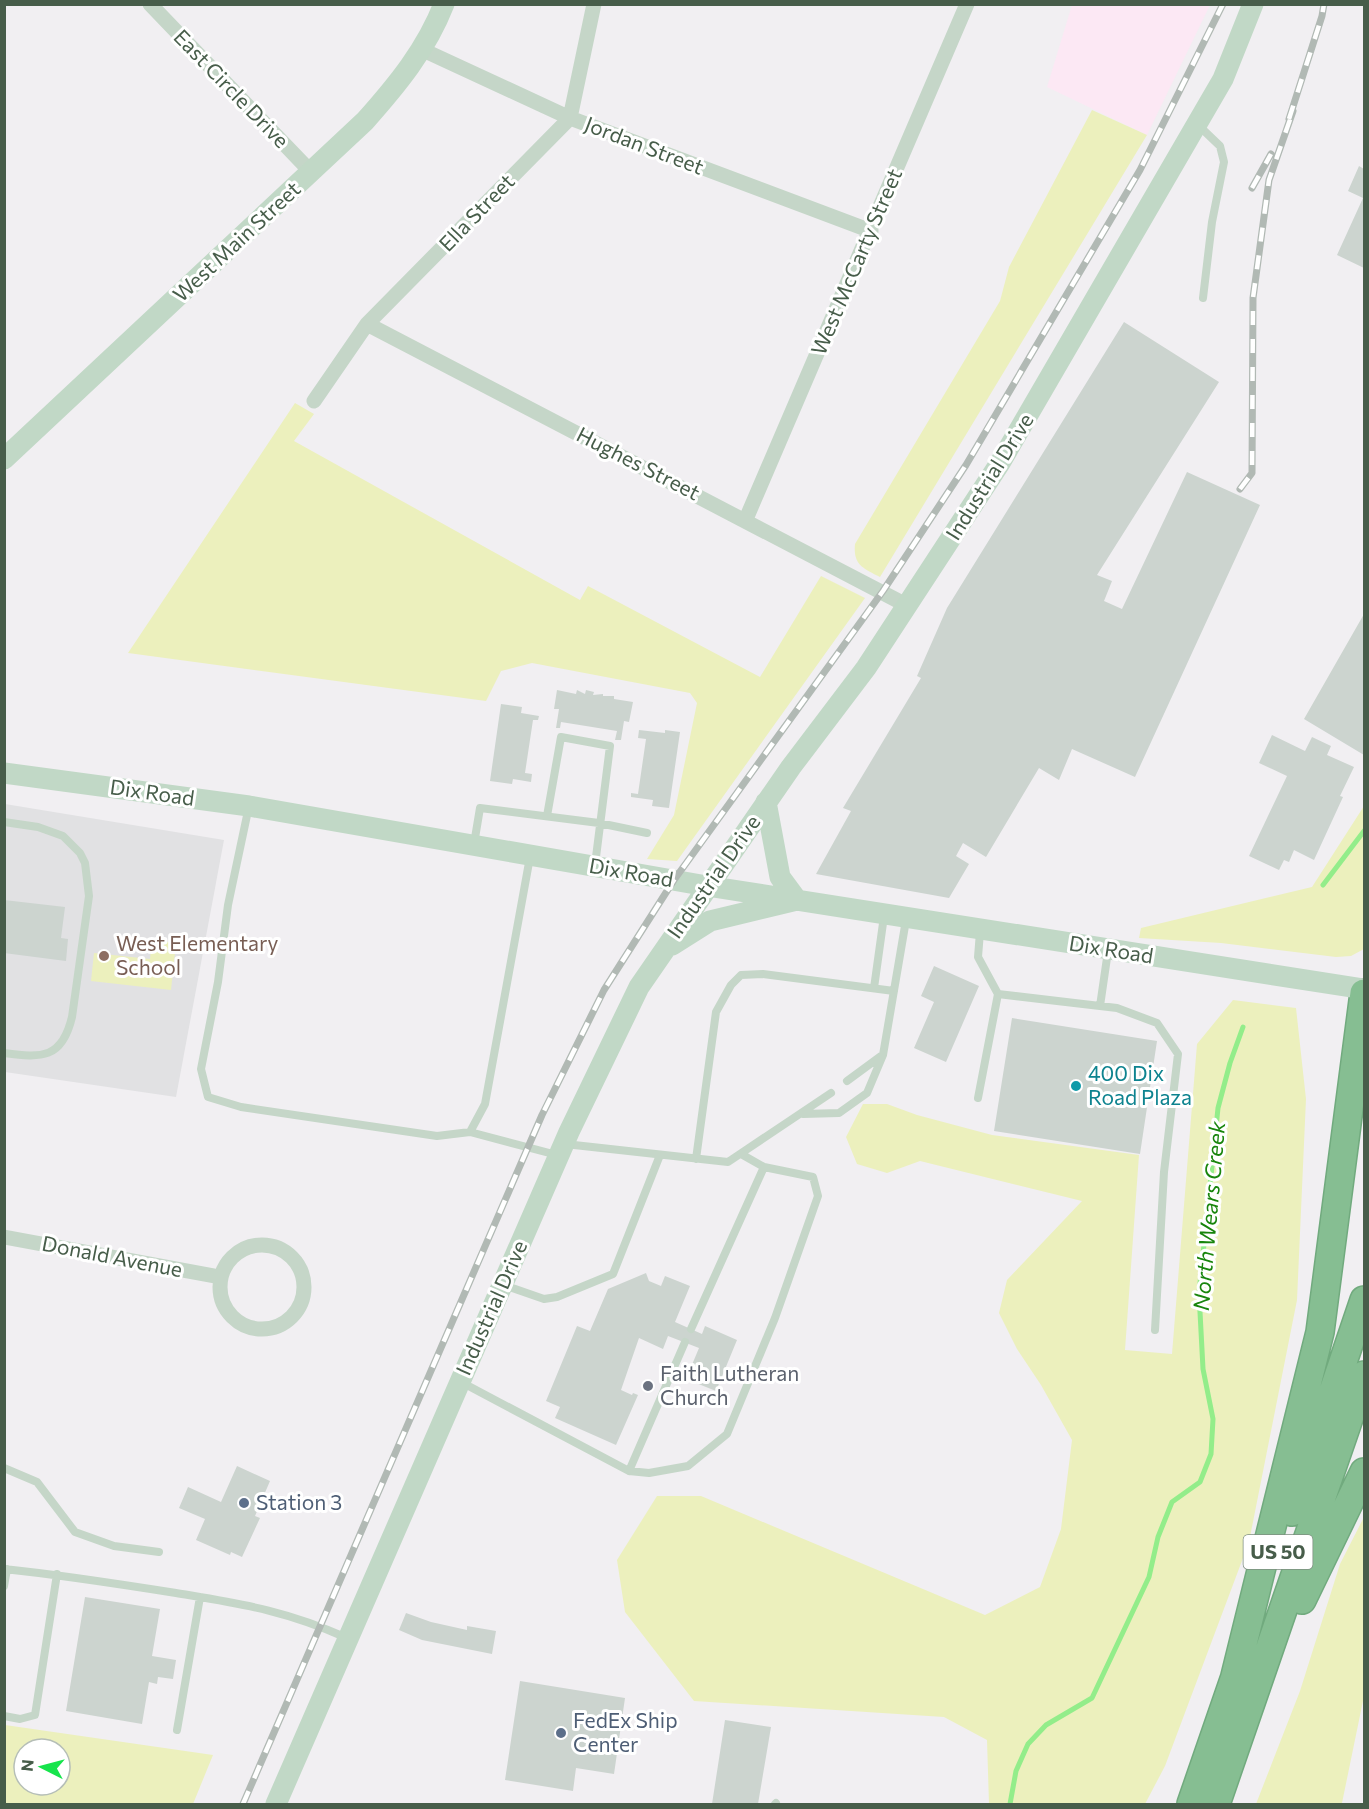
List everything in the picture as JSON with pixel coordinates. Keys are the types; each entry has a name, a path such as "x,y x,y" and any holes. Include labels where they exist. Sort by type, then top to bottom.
{"highway":[{"path":"1233,1684 1320,1332 1365,991"},
{"name":"US 50","path":"1191,1804 1365,1300"},
{"name":"US 50","path":"1216,1804 1365,1375"},
{"path":"1241,1728 1365,1472"}],"main road":[{"name":"West Main Street","path":"4,459 365,121 409,70 423,50 444,4"},
{"name":"Industrial Drive","path":"276,1804 561,1149 639,987 766,802 908,606 1000,463 1223,79 1253,4"},
{"name":"Dix Road","path":"4,773 249,806 707,886 1365,991"},
{"path":"663,951 710,921 797,900 780,877 766,802"}],"street":[{"name":"East Circle Drive","path":"150,4 312,173"},
{"path":"570,118 594,4"},
{"name":"West McCarty Street","path":"746,519 967,4"},
{"name":"Jordan Street","path":"423,50 570,118 871,231"},
{"name":"Ella Street","path":"314,401 367,324 570,118"},
{"name":"Hughes Street","path":"367,324 746,519 908,606"},
{"name":"Donald Avenue","path":"4,1237 220,1277"},
{"path":"271,1245 293,1259 300,1270 303,1296 290,1319 279,1326 253,1328 240,1324 223,1304 220,1277 234,1255 245,1248 271,1245"}],"lane":[{"path":"1197,124 1220,146 1224,162 1212,222 1203,298"},
{"path":"548,816 561,736 610,746 594,866"},
{"path":"249,806 228,905 219,982 201,1069 207,1097 241,1107 437,1136 470,1132 561,1149 728,1162 831,1093"},
{"path":"473,845 480,808 599,823 647,833"},
{"path":"4,822 38,827 63,836 80,853 89,885 68,1034 57,1049 41,1056 4,1053"},
{"path":"470,1132 485,1104 531,855"},
{"path":"874,988 885,915"},
{"path":"802,1114 839,1113 867,1093 883,1055 906,918"},
{"path":"978,1098 998,994 978,957 980,930"},
{"path":"1100,1006 1108,949"},
{"path":"696,1159 716,1012 730,985 741,975 763,974 894,991"},
{"path":"998,994 1117,1008 1157,1023 1178,1054 1164,1172 1155,1330"},
{"path":"847,1082 883,1055"},
{"path":"459,1382 629,1471 649,1473 688,1466 727,1434 775,1318 818,1196 813,1177 764,1167 741,1154"},
{"path":"502,1285 544,1299 557,1297 613,1274 660,1155"},
{"path":"691,1329 764,1167"},
{"path":"629,1471 685,1342"},
{"path":"4,1468 37,1482 75,1532 114,1546 159,1552"},
{"path":"4,1586 6,1569 57,1574 249,1604 286,1613 348,1639"},
{"path":"4,1716 20,1719 35,1715 57,1574"},
{"path":"177,1730 200,1597"}],"shaded area":[{"path":"1072,5 1210,5 1147,135 1047,87"},
{"name":"West Elementary School","path":"5,804 224,840 176,1097 5,1072"}],"green space":[{"path":"1092,110 1147,135 880,577 860,565 856,557 855,544 1000,301 1009,267"},
{"path":"295,403 314,414 294,441 580,600 588,586 760,677 821,576 865,598 677,861 647,859 674,815 697,703 690,693 532,663 501,671 486,701 128,653"},
{"path":"1364,806 1364,949 1351,956 1336,957 1221,943 1139,938 1141,928 1312,887"},
{"path":"152,940 176,943 171,990 91,981 94,953 150,959"},
{"path":"1233,1000 1296,1008 1306,1099 1297,1300 1249,1542 1165,1766 1145,1804 989,1804 987,1740 944,1717 694,1701 625,1612 617,1560 657,1496 701,1496 985,1615 1040,1587 1061,1529 1072,1440 1041,1385 1017,1349 999,1313 1007,1280 1082,1201 920,1161 887,1173 857,1164 846,1137 863,1104 887,1104 917,1115 992,1135 1139,1155 1125,1350 1172,1354 1197,1044"},
{"path":"1364,1517 1364,1696 1342,1803 1346,1804 1256,1804 1300,1691 1340,1564"},
{"path":"5,1725 213,1755 193,1804 5,1804"}],"building":[{"path":"1359,166 1364,169 1364,268 1337,255 1363,198 1348,191"},
{"path":"1124,322 1219,382 1097,575 1112,581 1104,601 1122,609 1187,472 1260,505 1135,777 1072,749 1059,780 1039,768 986,857 963,843 956,856 969,864 949,898 816,874 851,811 843,808 921,678 917,676 947,608"},
{"path":"1364,614 1364,755 1304,719"},
{"path":"557,690 576,694 577,690 585,694 586,690 594,692 593,695 603,694 603,696 614,696 614,699 633,702 629,722 624,721 621,740 615,740 617,731 561,722 560,728 556,728 559,709 554,709"},
{"path":"501,704 522,707 521,713 539,716 538,720 533,720 525,773 532,774 531,782 513,779 512,784 490,781"},
{"path":"639,730 680,732 669,808 652,806 653,800 631,797 631,793 638,794 646,739 638,738"},
{"path":"1272,735 1305,751 1312,737 1331,746 1327,755 1354,767 1314,860 1294,850 1289,862 1284,860 1279,870 1249,856 1287,776 1259,763"},
{"path":"4,900 65,907 61,938 68,939 66,961 4,953"},
{"path":"934,966 979,986 946,1062 914,1048 934,1002 921,996"},
{"name":"400 Dix Road Plaza","path":"1012,1018 1157,1041 1140,1154 994,1131"},
{"path":"646,1273 649,1281 661,1286 665,1276 690,1286 675,1322 702,1334 705,1326 737,1340 716,1391 686,1379 699,1348 668,1336 663,1349 639,1338 621,1390 638,1395 616,1445 555,1418 560,1407 546,1401 577,1326 590,1331 608,1289"},
{"path":"237,1466 270,1481 255,1516 260,1518 242,1557 231,1552 230,1555 196,1540 205,1519 179,1508 188,1487 221,1502"},
{"path":"85,1597 160,1609 152,1656 176,1660 173,1679 158,1677 157,1684 149,1682 142,1724 66,1711"},
{"path":"406,1613 431,1622 467,1630 467,1626 496,1631 492,1654 422,1640 399,1630"},
{"path":"520,1681 625,1698 614,1774 576,1768 573,1791 505,1780"},
{"path":"725,1720 771,1727 758,1804 712,1804"}],"waterway":[{"name":"North Wears Creek","path":"1323,885 1364,831"},
{"name":"North Wears Creek","path":"1010,1804 1016,1771 1028,1744 1046,1725 1092,1698 1149,1577 1158,1537 1172,1502 1200,1482 1211,1454 1213,1419 1203,1369 1199,1293 1218,1108 1230,1063 1243,1027"}],"railway":[{"path":"243,1804 542,1115 604,990 674,880 883,591 966,465 1140,170 1223,4"},
{"path":"1289,119 1324,4"},
{"path":"1240,489 1252,473 1253,298 1269,180 1293,111"},
{"path":"1252,188 1271,154"}],"place":[{"name":"West Elementary School","path":"104,956"},
{"name":"400 Dix Road Plaza","path":"1076,1086"},
{"name":"Faith Lutheran Church","path":"648,1386"},
{"name":"Station 3","path":"244,1503"},
{"name":"FedEx Ship Center","path":"561,1733"}]}
